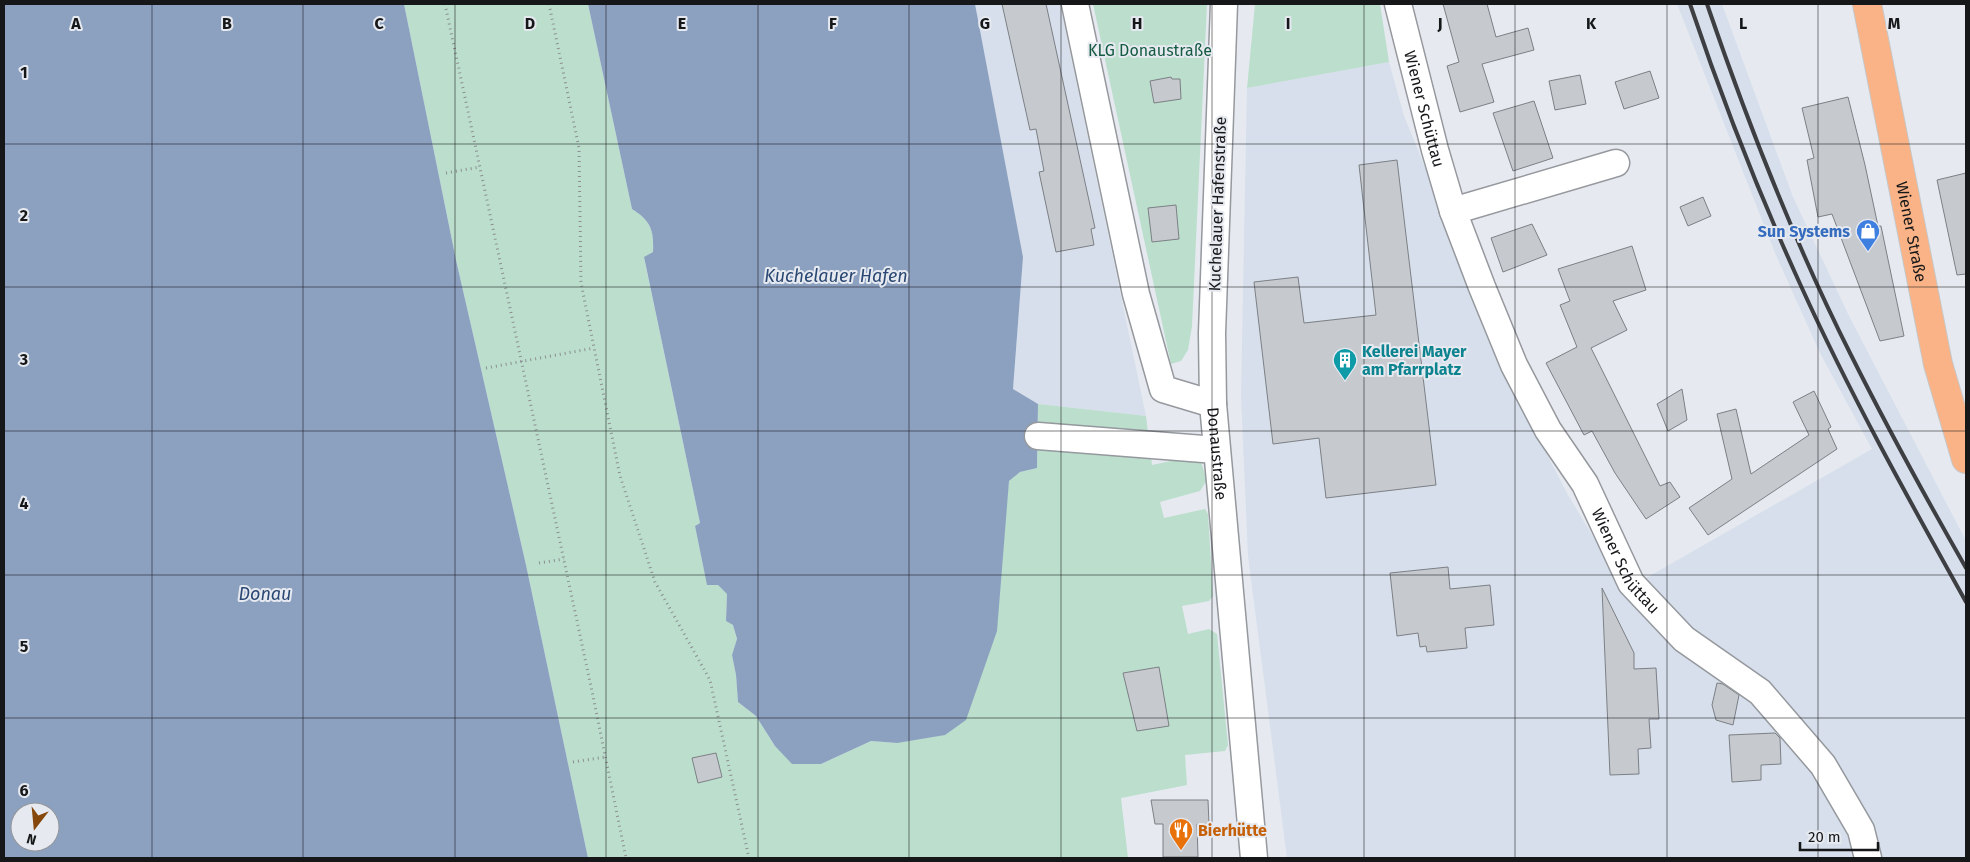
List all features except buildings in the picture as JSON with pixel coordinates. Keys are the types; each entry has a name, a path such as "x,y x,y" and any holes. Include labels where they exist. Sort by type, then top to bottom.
{"main road":[{"name":"Wiener Straße","path":"1867,4 1938,364 1966,459"}],"street":[{"name":"Donaustraße","path":"1076,4 1136,294 1163,389 1213,404 1254,858"},
{"name":"Kuchelauer Hafenstraße","path":"1213,404 1212,333 1224,4"},
{"name":"Wiener Schüttau","path":"1398,4 1435,150 1453,211 1482,287 1514,365 1548,430 1585,484 1631,583 1684,639 1760,692 1822,765 1861,830 1868,858"},
{"path":"1453,211 1616,163"},
{"path":"1038,436 1216,450"}],"path":[{"path":"444,4 522,361 626,858"},
{"path":"549,4 579,148 581,283 620,476 654,582 710,680 749,858"},
{"path":"446,173 480,168"},
{"path":"486,368 594,348"},
{"path":"539,563 564,559"},
{"path":"573,762 606,757"}],"shaded area":[{"path":"975,4 1060,4 1146,416 1038,404 1013,389 1023,257"},
{"path":"1677,4 1722,4 1793,197 1849,316 1966,541 1966,858 1287,858 1248,556 1241,396 1247,88 1389,62 1404,116 1526,414 1568,495 1625,590 1872,449 1820,353 1775,253"}],"green space":[{"path":"404,4 588,4 632,209 647,222 652,232 653,252 644,258 700,523 695,526 707,584 718,585 727,594 726,621 733,625 737,640 732,655 738,702 756,716 775,746 821,764 871,741 897,743 1006,503 1009,481 1020,472 1037,468 1038,404 1146,416 1152,465 1185,458 1201,462 1207,480 1200,491 1160,502 1164,518 1205,509 1208,514 1213,596 1209,601 1182,606 1188,634 1209,629 1217,634 1228,745 1225,751 1185,755 1187,785 1121,798 1128,858 588,858 526,565 456,260"},
{"name":"KLG Donaustraße","path":"1093,4 1207,4 1192,326 1188,350 1181,361 1171,364"},
{"path":"1255,4 1380,4 1389,62 1247,88"}],"water":[{"name":"Donau","path":"4,4 404,4 456,260 526,565 588,858 4,858"},
{"name":"Kuchelauer Hafen","path":"588,4 975,4 1023,257 1013,389 1038,404 1037,468 1020,472 1009,481 997,631 966,720 945,735 897,743 871,741 821,764 792,764 775,746 756,716 738,702 732,655 737,639 733,625 726,621 727,594 718,585 707,585 695,526 700,523 644,257 653,252 652,232 647,222 632,209"}],"railway":[{"path":"1690,4 1742,146 1801,286 1859,406 1966,602"},
{"path":"1707,4 1755,137 1810,270 1879,409 1966,568"}],"place":[{"name":"Sun Systems","path":"1868,252"},
{"name":"Kellerei Mayer am Pfarrplatz","path":"1345,381"},
{"name":"Bierhütte","path":"1181,851"}]}
